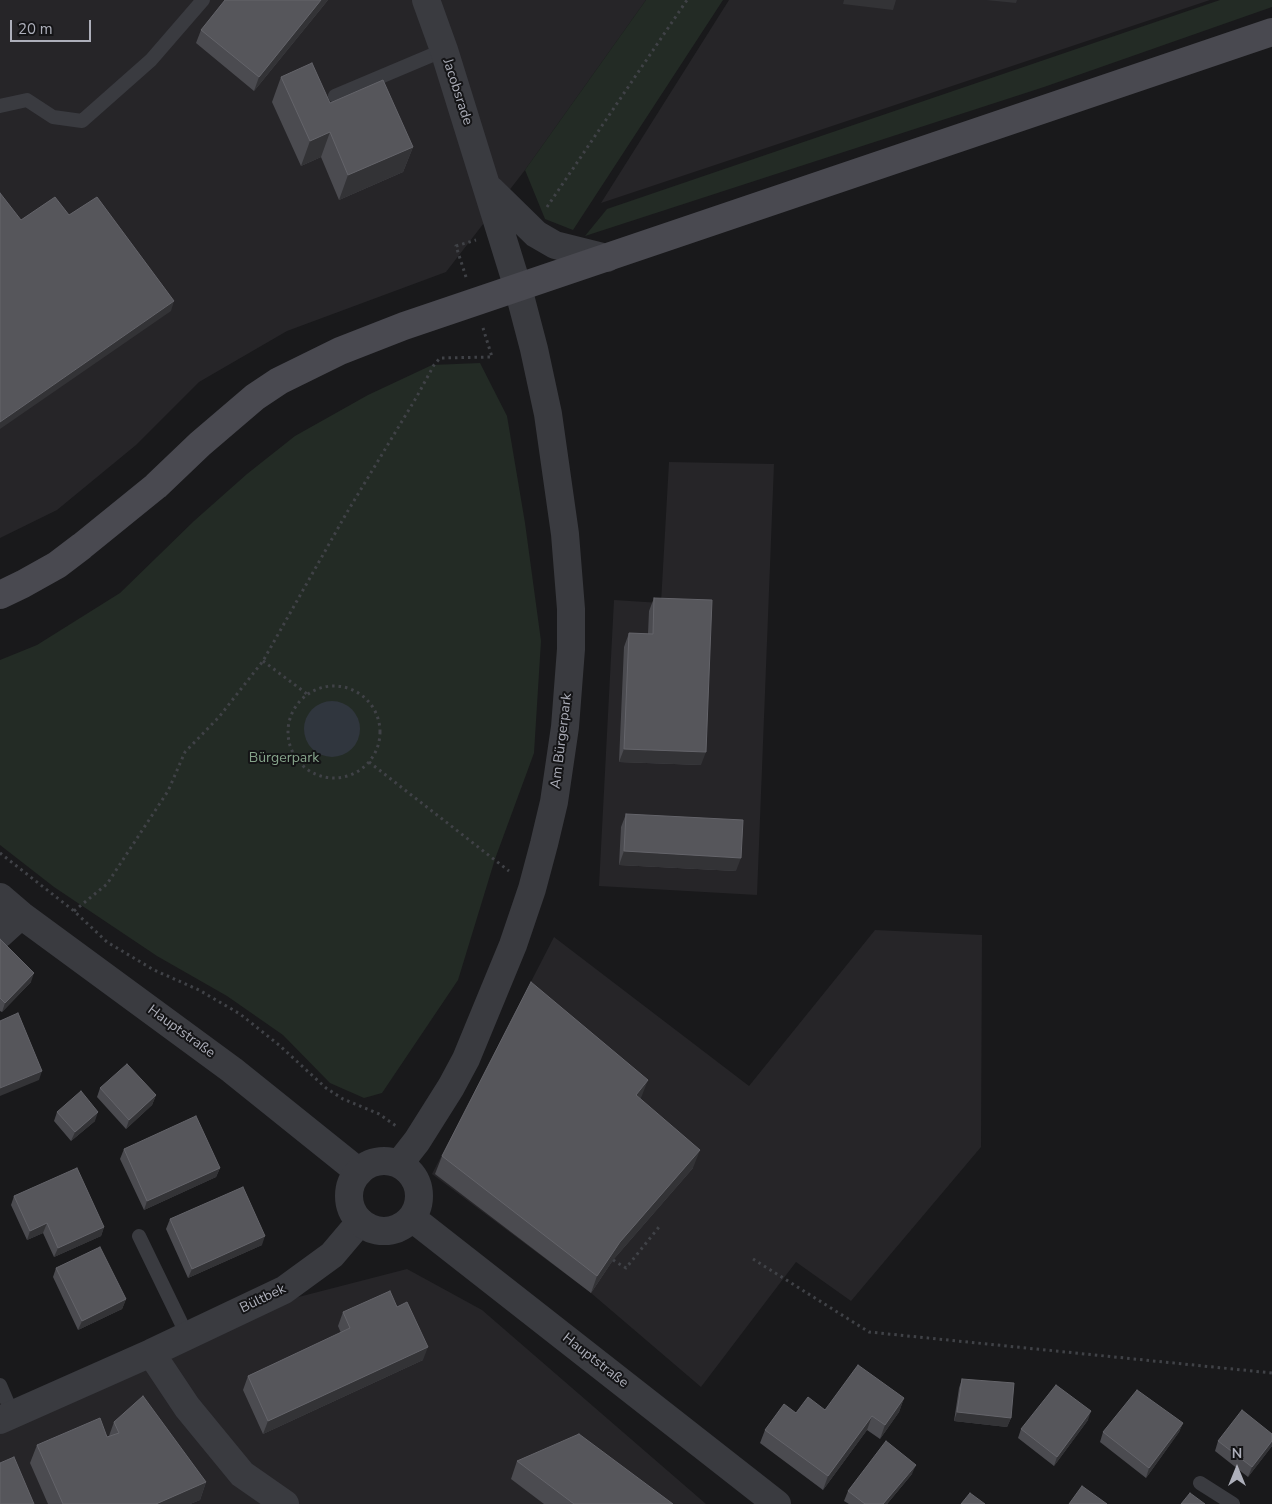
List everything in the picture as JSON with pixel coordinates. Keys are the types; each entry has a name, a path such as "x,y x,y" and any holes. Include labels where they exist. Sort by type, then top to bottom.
{"main road":[{"path":"0,595 57,565 82,546 156,486 236,412 280,381 340,351 404,326 1272,32"}],"street":[{"name":"Jacobsrade","path":"426,0 487,185 513,228 518,288"},
{"path":"513,228 536,234 555,245 607,258"},
{"name":"Am Bürgerpark","path":"399,1164 417,1141 466,1059 513,945 532,889 554,802 562,753 569,689 571,609 566,534 548,414 518,288"},
{"name":"Hauptstraße","path":"0,897 21,915 232,1070 358,1172"},
{"path":"0,934 21,915"},
{"path":"388,1161 399,1164 412,1175 420,1192 419,1202 412,1218 403,1226 390,1231 371,1229 360,1222 352,1211 350,1197 353,1181 358,1172 369,1164 388,1161"},
{"name":"Hauptstraße","path":"412,1218 778,1504"},
{"name":"Bültbek","path":"6,1416 151,1353 284,1290 332,1255 360,1222"},
{"path":"151,1353 187,1407 242,1474 285,1504"}],"lane":[{"path":"0,106 27,100 53,117 82,121 151,60 203,0"},
{"path":"335,96 444,50"},
{"path":"139,1236 187,1335"},
{"path":"0,1386 6,1416"},
{"path":"1200,1483 1233,1504"}],"path":[{"path":"456,246 539,220 687,0"},
{"path":"74,912 107,884 168,792 185,752 219,717 263,661 346,514 434,365 440,358"},
{"path":"263,661 307,694"},
{"path":"324,686 343,687 361,694 374,708 380,727 378,746 370,762 351,776 329,779 308,771 292,755 287,733 292,711 307,694 324,686"},
{"path":"370,762 532,889"},
{"path":"0,853 74,912 107,942 154,970 199,990 240,1014 279,1045 326,1088 343,1099 378,1114 417,1141"},
{"path":"613,1260 626,1268 659,1227"},
{"path":"753,1259 869,1332 1272,1373"}],"shaded area":[{"path":"0,0 646,0 525,170 446,272 287,331 199,382 136,445 57,510 0,538"},
{"path":"729,0 1210,0 601,203"},
{"path":"669,462 774,464 757,895 599,886 614,600 661,603"},
{"path":"326,701 338,701 348,705 356,713 360,729 356,745 348,753 338,757 326,757 316,753 308,745 304,735 304,723 308,713 316,705"},
{"path":"875,930 982,935 981,1147 851,1301 796,1262 701,1387 591,1293 432,1174 554,937 749,1086"},
{"path":"407,1269 482,1310 706,1504 0,1504 0,1431 283,1301"}],"green space":[{"path":"646,0 723,0 573,230 545,219 525,170"},
{"path":"1220,0 1272,0 1272,7 1044,87 585,236 607,209"},
{"name":"Bürgerpark","path":"480,363 507,416 525,523 541,641 534,753 495,859 458,980 382,1093 364,1098 330,1083 283,1035 227,996 157,956 54,887 0,845 0,660 37,645 120,593 194,521 247,474 295,436 368,395 432,365"}],"building":[{"path":"225,0 321,0 259,77 201,30"},
{"path":"312,63 330,103 383,80 413,147 348,175 330,132 310,141 281,77"},
{"path":"0,193 21,220 55,197 69,215 97,197 174,301 0,422"},
{"path":"654,598 712,600 706,752 624,749 629,633 653,634"},
{"path":"626,814 743,820 741,858 624,851"},
{"path":"0,939 34,973 5,1003 0,998"},
{"path":"531,982 648,1080 636,1095 700,1150 620,1242 597,1276 442,1156"},
{"path":"18,1013 42,1071 0,1088 0,1021"},
{"path":"127,1064 156,1095 129,1120 100,1088"},
{"path":"81,1091 98,1112 75,1132 57,1112"},
{"path":"196,1116 220,1168 147,1201 124,1149"},
{"path":"77,1168 104,1227 58,1248 47,1223 30,1231 14,1196"},
{"path":"243,1187 265,1236 192,1269 170,1219"},
{"path":"100,1247 126,1299 82,1321 56,1268"},
{"path":"390,1291 397,1307 407,1302 428,1347 268,1421 248,1376 350,1328 343,1312"},
{"path":"858,1365 904,1398 885,1425 872,1416 828,1476 765,1430 784,1404 796,1413 808,1397 825,1410"},
{"path":"962,1379 1014,1383 1011,1418 957,1412"},
{"path":"1056,1385 1091,1411 1057,1457 1021,1429"},
{"path":"1137,1390 1183,1423 1149,1468 1103,1432"},
{"path":"143,1396 206,1482 156,1504 63,1504 37,1445 100,1418 107,1437 119,1433 114,1422"},
{"path":"1242,1410 1272,1434 1272,1441 1252,1467 1218,1441"},
{"path":"579,1434 673,1504 574,1504 517,1461"},
{"path":"886,1441 916,1465 883,1504 865,1504 848,1491"},
{"path":"14,1457 34,1504 0,1504 0,1463"},
{"path":"1082,1486 1107,1504 1069,1504"},
{"path":"970,1493 985,1504 961,1504"},
{"path":"1190,1493 1205,1504 1181,1504"}]}
